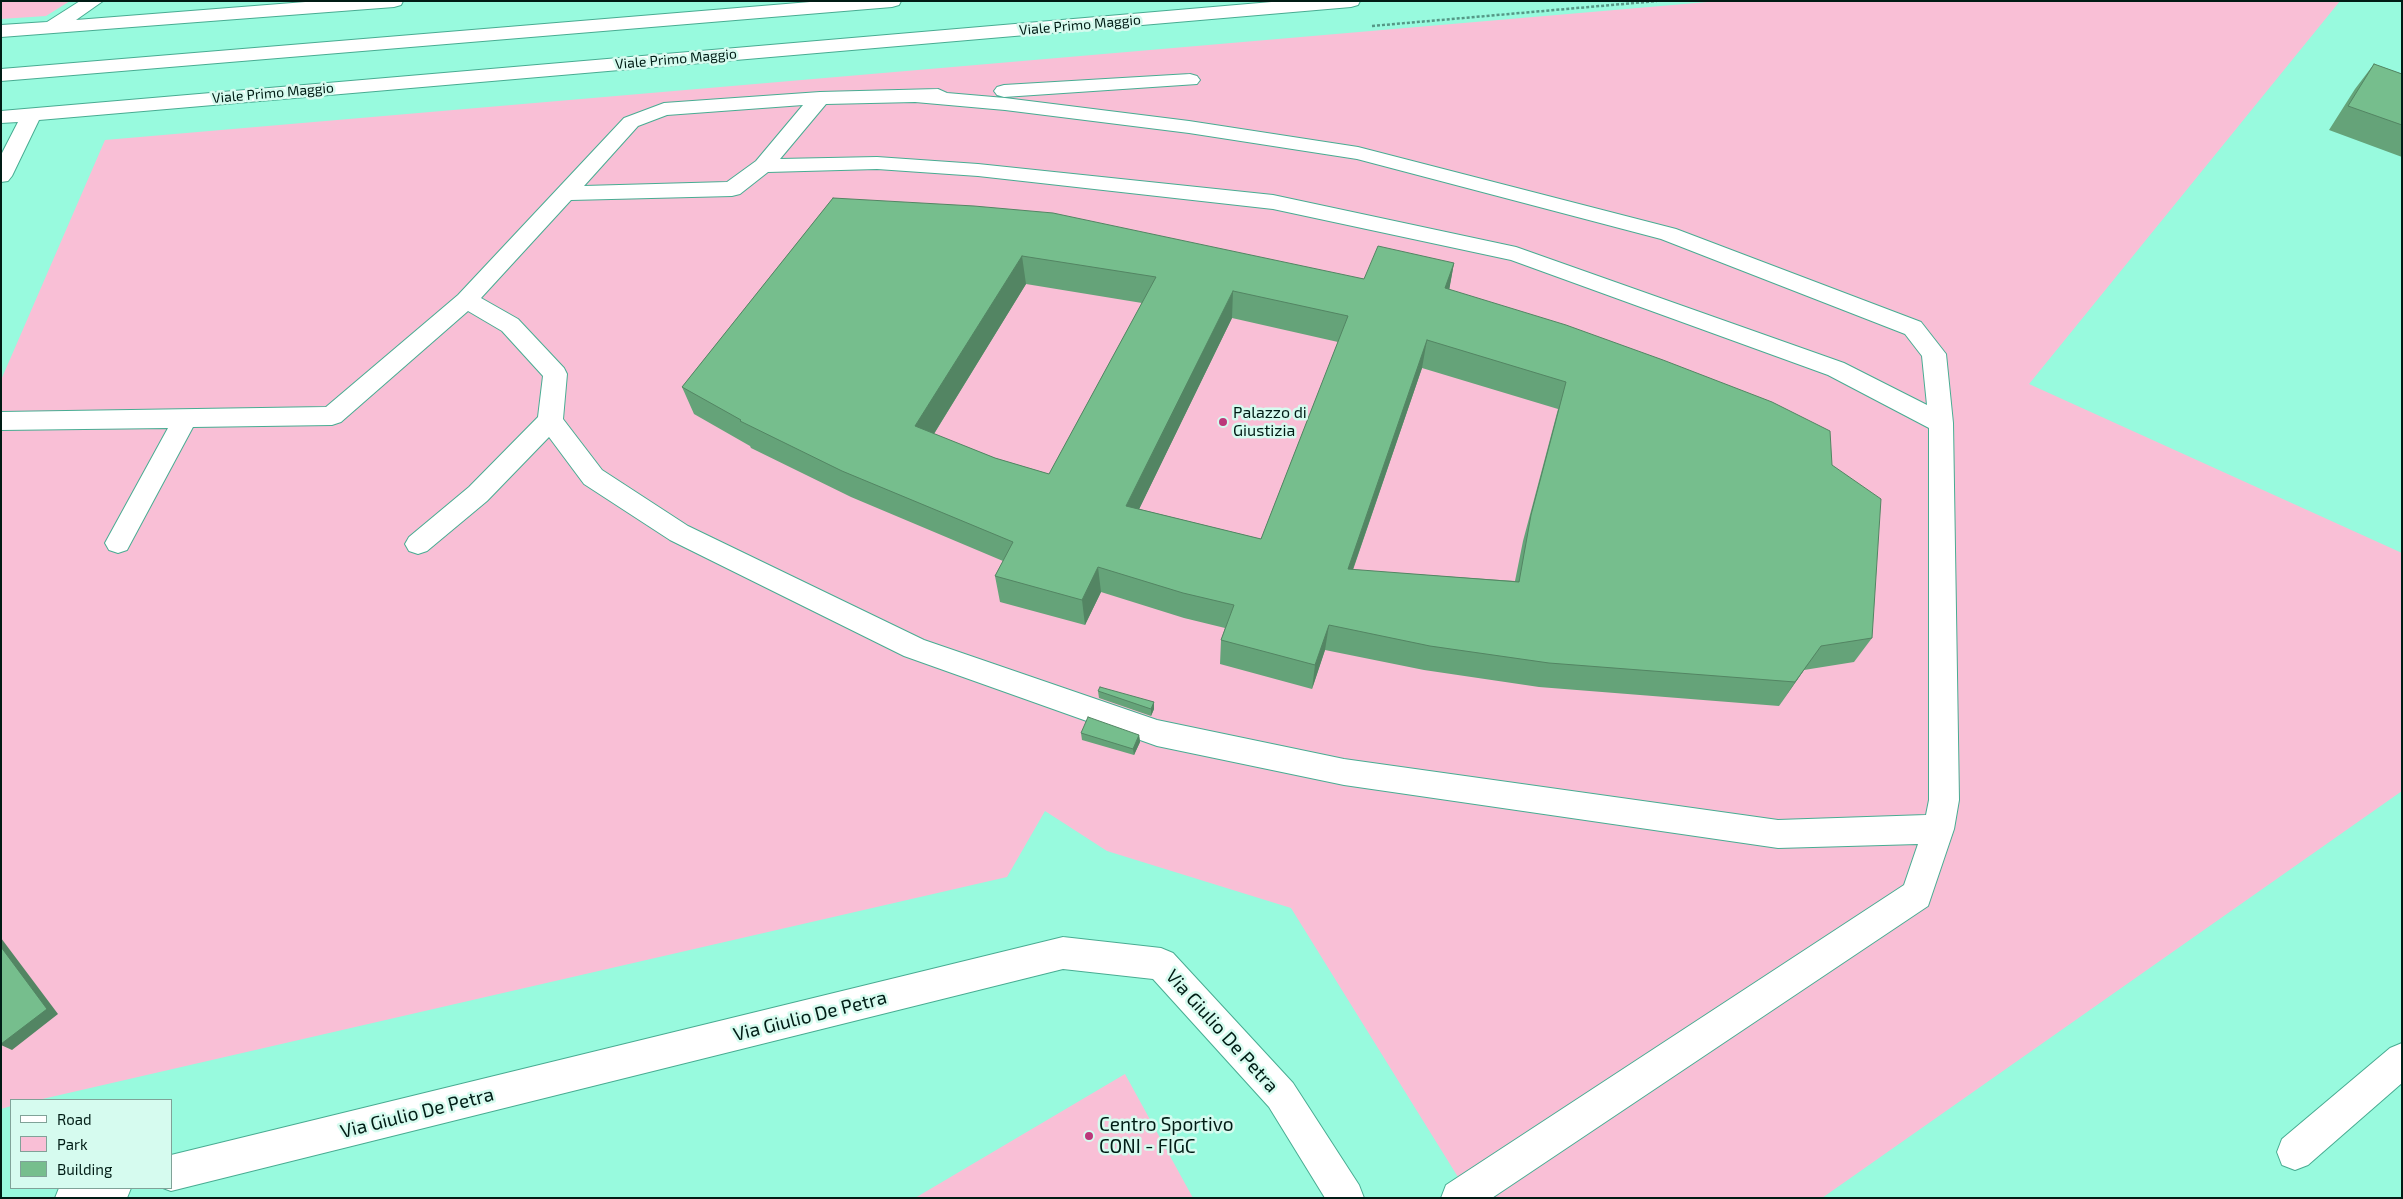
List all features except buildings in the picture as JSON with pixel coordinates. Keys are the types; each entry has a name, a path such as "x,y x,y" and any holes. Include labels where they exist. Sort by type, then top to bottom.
{"street":[{"path":"48,28 94,1"},
{"path":"119,22 154,1"},
{"path":"1,31 394,1"},
{"path":"1,75 892,1"},
{"name":"Viale Primo Maggio","path":"1,117 1351,1"},
{"path":"5,429 184,420 332,416 466,300 563,193 631,122 664,109 820,98 922,96 1190,80"},
{"path":"922,96 1005,104 1189,127 1358,153 1668,234 1913,328 1934,354 1941,422 1944,800 1939,829 1918,895 1459,1198"},
{"path":"563,193 732,189 763,166 820,98"},
{"path":"1,176 32,114"},
{"path":"763,166 877,163 978,170 1243,198 1273,202 1516,254 1836,369 1941,422"},
{"path":"418,544 478,494 550,420 555,374 510,325 466,300"},
{"path":"118,543 184,420"},
{"path":"550,420 594,477 679,533 914,648 1157,733 1344,772 1778,834 1939,829"},
{"name":"Via Giulio De Petra","path":"172,1174 1063,953 1161,964 1281,1095 1346,1198"},
{"path":"2295,1152 2402,1060"},
{"path":"73,1198 109,1189"}],"green space":[{"path":"1,1 70,1 46,16 1,19"},
{"path":"1719,1 2340,1 2029,384 2402,553 2402,791 1822,1198 1471,1198 1291,908 1107,851 1045,811 1007,877 42,1099 10,1099 10,1106 1,1109 1,380 105,140"},
{"name":"Centro Sportivo CONI - FIGC","path":"1125,1074 1193,1198 915,1198"}],"place":[{"name":"Palazzo di Giustizia","path":"1223,422"},
{"name":"Centro Sportivo CONI - FIGC","path":"1089,1136"}]}
